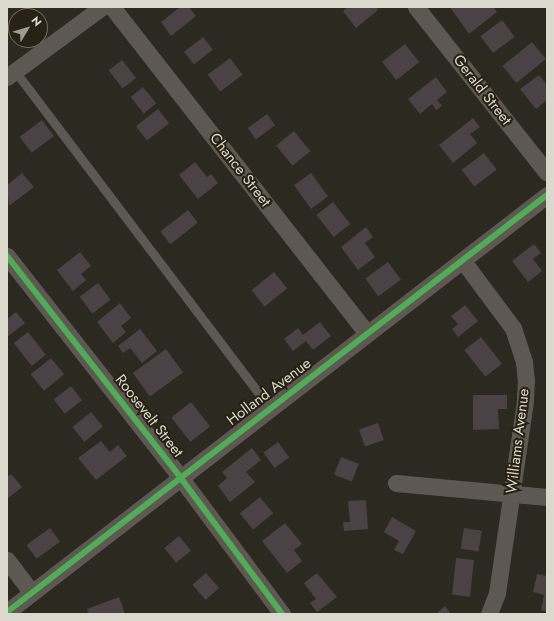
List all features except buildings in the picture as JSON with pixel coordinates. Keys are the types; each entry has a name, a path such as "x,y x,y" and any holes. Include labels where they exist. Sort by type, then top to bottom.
{"street":[{"path":"11,74 102,7"},
{"name":"Chance Street","path":"112,7 367,333"},
{"name":"Gerald Street","path":"416,7 547,173"},
{"name":"Holland Avenue","path":"7,612 547,195"},
{"name":"Roosevelt Street","path":"7,256 180,477 282,614"},
{"name":"Williams Avenue","path":"463,261 513,328 524,362 525,401 496,593 489,614"},
{"path":"396,483 512,492 547,497"},
{"path":"7,560 32,593"}],"lane":[{"path":"11,74 270,408"}],"cycle path":[{"path":"7,612 547,195"},
{"path":"7,256 180,477 282,614"}]}
